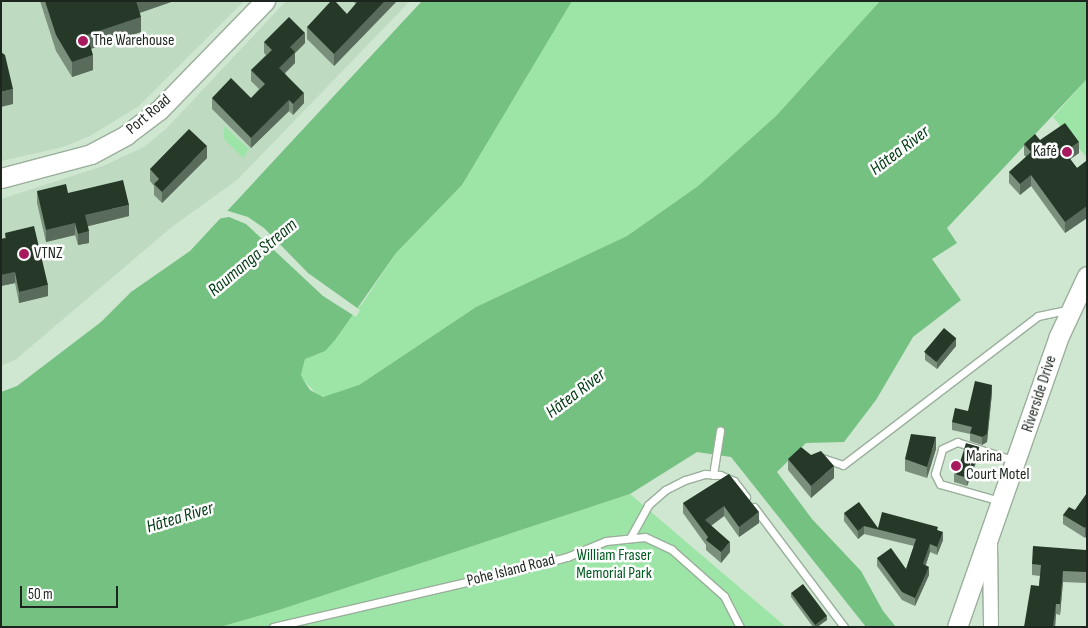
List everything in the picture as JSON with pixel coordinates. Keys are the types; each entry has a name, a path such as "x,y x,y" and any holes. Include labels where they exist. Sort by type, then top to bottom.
{"main road":[{"name":"Port Road","path":"1,178 90,154 126,135 159,110 265,1"},
{"name":"Riverside Drive","path":"957,627 1018,462 1070,309 1087,276"}],"street":[{"path":"990,538 991,627"}],"lane":[{"path":"808,456 826,458 842,465 1038,316 1070,309"},
{"path":"713,475 720,431"},
{"path":"1003,502 940,484 935,474 942,449 957,442 1018,462"},
{"path":"630,538 643,510 665,490 685,480 713,475 734,481 844,627"},
{"name":"Pohe Island Road","path":"274,627 514,571 568,557 606,541 645,537 671,549 724,596 740,627"}],"shaded area":[{"path":"1,1 244,1 139,106 90,136 63,147 1,161"},
{"path":"286,1 410,1 237,180 173,226 15,360 1,366 1,199 103,166 144,147 166,129"}],"green space":[{"path":"572,1 880,1 776,116 698,186 627,236 476,307 359,385 329,397 319,396 304,381 301,375 305,359 362,304 396,253 462,185"},
{"path":"1087,79 1087,158 1053,117"},
{"path":"224,126 249,149 243,158 224,139"},
{"name":"William Fraser Memorial Park","path":"630,494 786,627 220,627 279,610"}],"water":[{"path":"422,1 572,1 462,185 396,253 335,340 325,351 305,359 301,375 310,390 323,397 359,385 476,307 627,236 698,186 776,116 880,1 1087,1 1087,79 947,228 957,243 932,259 961,300 913,337 876,400 844,442 806,443 777,472 812,519 861,571 883,611 896,627 866,627 731,457 697,452 630,494 279,610 220,627 1,627 1,392 17,386 101,322 131,292 190,251"}],"pier":[{"path":"225,210 248,217 264,228 308,273 360,310 356,317 323,296 246,224 229,217 217,219"}],"building":[{"name":"The Warehouse","path":"45,1 136,1 141,17 87,35 93,55 72,62 56,35"},
{"path":"331,1 335,1 347,14 358,1 385,1 334,54 307,27"},
{"path":"289,17 305,33 290,47 295,52 279,68 304,93 293,104 289,100 251,138 212,98 231,78 251,98 265,84 251,70 272,50 264,42"},
{"path":"1,52 5,55 13,89 1,92"},
{"path":"1065,123 1079,142 1065,152 1077,168 1086,161 1087,163 1087,206 1065,222 1031,175 1020,184 1009,172 1031,152 1024,144 1035,134 1040,140"},
{"path":"189,129 207,146 162,192 154,184 159,179 150,169"},
{"path":"123,180 129,205 85,215 89,231 78,234 75,223 46,230 37,191 66,184 68,193"},
{"path":"34,226 48,285 19,292 15,272 1,275 1,239 6,238 5,233"},
{"path":"944,328 956,338 936,362 924,352"},
{"path":"975,381 992,385 987,434 982,437 970,433 972,427 952,422 955,408 968,411"},
{"path":"911,434 936,437 927,467 905,459"},
{"path":"966,443 979,447 970,479 956,475"},
{"path":"801,447 811,455 821,451 834,466 811,486 788,459"},
{"path":"729,474 759,512 739,527 724,506 705,520 730,542 721,552 706,540 708,537 683,503"},
{"path":"1087,493 1087,526 1085,528 1063,515 1069,507 1075,510"},
{"path":"859,502 878,528 882,512 938,527 937,530 943,532 937,547 930,544 923,564 929,567 915,598 902,592 877,558 891,548 906,569 916,539 864,526 858,531 844,513"},
{"path":"1086,545 1087,572 1063,571 1060,604 1056,604 1053,627 1024,627 1031,585 1039,586 1041,565 1032,564 1033,546 1086,550"},
{"path":"803,584 827,616 815,625 791,593"}],"place":[{"name":"The Warehouse","path":"83,41"},
{"name":"Kafé","path":"1067,152"},
{"name":"VTNZ","path":"24,254"},
{"name":"Marina Court Motel","path":"956,466"}],"water label":[{"name":"Hātea River","path":"900,151"},
{"name":"Raumanga Stream","path":"253,258"},
{"name":"Hātea River","path":"576,394"},
{"name":"Hātea River","path":"180,518"}]}
